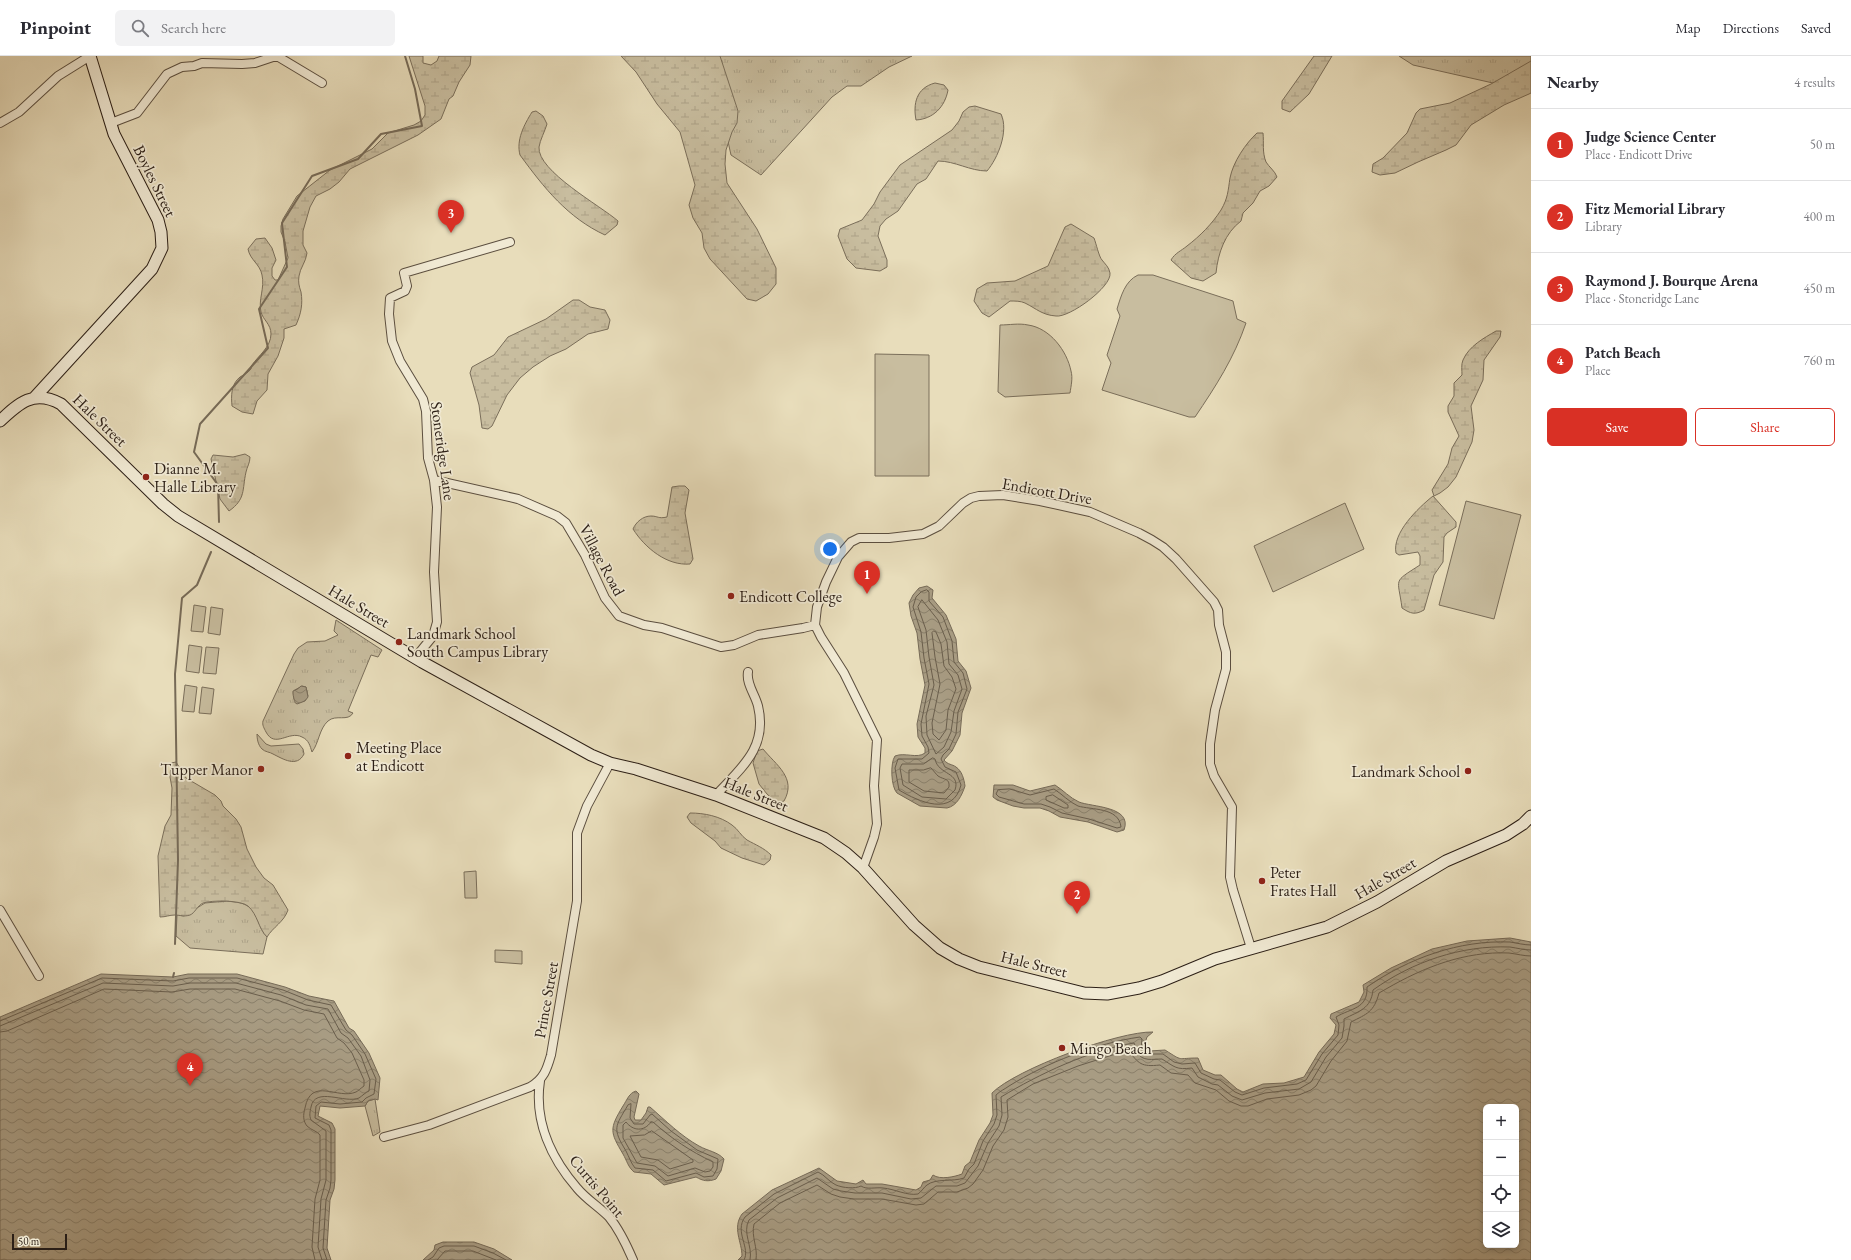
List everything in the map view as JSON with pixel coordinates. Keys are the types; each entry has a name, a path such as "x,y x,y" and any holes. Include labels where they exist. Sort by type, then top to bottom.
{"main road":[{"name":"Boyles Street","path":"35,397 152,269 162,248 163,240 158,220 123,153 110,123 90,56"},
{"path":"0,421 19,404 35,397"},
{"name":"Hale Street","path":"35,397 48,398 61,404 163,504 178,516 472,691 591,755 610,763 636,769 716,795 824,838 846,853 863,868 914,925 940,948 979,967 1084,993 1107,994 1139,988 1162,981 1215,959 1327,927 1377,902 1446,861 1506,836 1523,824 1531,816"}],"street":[{"path":"0,123 19,112 58,76 90,56"},
{"path":"110,123 137,113 167,74 182,67 194,66 202,63 255,63 276,56 322,83"},
{"name":"Stoneridge Lane","path":"415,658 433,636 437,622 434,572 437,507 434,480 428,458 426,411 423,399 400,361 392,341 389,314 390,298 405,291 407,286 404,273 510,242"},
{"name":"Village Road","path":"434,480 518,500 557,516 566,523 585,555 604,598 619,616 644,625 662,628 721,647 734,645 758,635 815,625"},
{"name":"Endicott Drive","path":"815,625 817,607 826,582 838,557 852,542 860,538 896,538 922,534 938,526 963,503 971,498 979,496 1003,495 1078,508 1139,533 1163,547 1208,595 1218,610 1219,625 1226,652 1226,668 1214,710 1210,744 1210,764 1214,776 1232,807 1230,877 1251,948"},
{"path":"815,625 844,673 877,740 874,786 877,824 863,868"},
{"path":"716,795 748,760 756,748 760,736 759,708 754,693 747,680 748,672"},
{"name":"Prince Street","path":"540,1081 546,1071 551,1055 576,907 577,833 584,814 610,763"},
{"path":"0,910 39,976"},
{"path":"384,1137 450,1118 530,1087 540,1081"},
{"name":"Curtis Point","path":"540,1081 538,1095 540,1115 549,1147 578,1189 609,1218 633,1260"}],"green space":[{"path":"409,56 423,56 423,63 431,65 437,61 439,56 471,56 470,65 459,82 453,96 449,99 441,119 418,135 350,169 339,182 330,189 316,196 310,207 303,231 303,245 307,253 299,278 302,301 299,317 296,325 284,329 284,338 278,356 268,374 267,390 257,401 253,414 242,412 232,406 233,387 240,377 251,369 252,365 267,347 271,334 270,327 262,315 260,307 263,285 261,271 248,249 256,239 265,238 272,248 276,260 272,268 272,276 275,280 278,280 288,258 285,242 281,232 281,226 283,219 297,196 330,170 372,149 388,133 414,125 421,121 425,115 425,106"},
{"path":"621,56 720,56 738,111 737,123 732,132 726,150 725,164 727,183 757,229 776,268 776,284 768,294 756,301 747,299 710,259 704,248 702,233 693,218 689,205 695,185 680,132 657,104 636,72"},
{"path":"709,56 912,56 889,67 861,86 847,86 832,97 761,175 731,155"},
{"path":"1314,56 1332,56 1309,94 1290,112 1282,109 1282,101"},
{"path":"1399,56 1531,56 1531,74 1524,90 1413,65"},
{"path":"1531,61 1531,93 1504,105 1471,125 1456,145 1446,150 1395,173 1380,175 1372,172 1373,164 1383,158 1407,133 1416,113 1420,109 1450,103 1491,84"},
{"path":"935,83 944,85 948,90 944,102 933,115 916,120 915,108 917,97 929,85"},
{"path":"975,106 1001,114 1003,121 1004,128 1001,144 991,166 987,171 981,171 944,161 938,161 926,179 917,184 898,211 886,219 880,226 878,236 887,260 887,267 880,271 856,268 847,259 838,236 840,229 862,220 900,165 952,130 959,121 963,112 969,107"},
{"path":"536,111 543,116 547,124 539,147 541,156 548,167 571,187 618,221 617,225 605,235 579,220 568,211 538,179 520,155 520,138 526,122 532,112"},
{"path":"1257,133 1263,133 1266,162 1277,177 1269,186 1260,191 1253,203 1243,213 1241,221 1235,226 1227,237 1218,258 1216,273 1203,281 1191,278 1171,260 1176,254 1201,234 1221,210 1237,159 1244,147"},
{"path":"1071,224 1094,238 1101,258 1110,273 1109,279 1097,293 1079,307 1062,315 1056,316 1047,314 1020,301 1010,301 989,317 982,313 974,301 977,289 987,283 1015,281 1048,266 1065,227"},
{"path":"1138,275 1153,275 1233,301 1237,319 1246,323 1224,372 1195,417 1189,417 1102,390 1111,363 1107,355 1120,316 1117,309 1127,285"},
{"path":"573,300 579,300 590,307 605,310 610,320 608,329 588,334 566,349 550,356 533,367 520,378 507,395 492,426 488,429 482,428 479,405 470,373 472,367 494,355 508,337 546,319"},
{"path":"1000,325 1028,325 1036,327 1050,336 1061,348 1069,363 1072,376 1070,393 1005,397 998,392"},
{"path":"1496,331 1501,331 1500,337 1484,360 1483,380 1471,406 1474,430 1472,442 1456,477 1448,487 1434,496 1432,490 1448,464 1452,448 1459,436 1448,412 1448,406 1454,396 1454,383 1462,375 1462,362 1469,351 1477,343"},
{"path":"875,354 929,355 929,476 875,476"},
{"path":"245,454 250,457 250,459 241,498 229,511 220,499 211,459 213,455 233,457"},
{"path":"685,486 689,490 685,513 693,559 690,564 681,564 665,559 650,549 633,529 638,522 645,517 667,517 672,487"},
{"path":"1433,496 1456,522 1456,527 1444,537 1443,562 1434,575 1424,610 1418,613 1413,613 1402,608 1399,582 1401,578 1420,565 1420,556 1418,552 1399,555 1396,553 1396,545 1398,537 1407,522 1420,507"},
{"path":"1466,501 1521,515 1494,619 1439,605"},
{"path":"1345,503 1364,549 1273,592 1254,546"},
{"path":"194,605 206,607 203,632 191,631"},
{"path":"211,607 223,609 220,635 208,633"},
{"path":"336,620 382,650 378,657 371,655 348,711 353,713 351,716 345,718 335,718 328,721 325,724 312,752 308,741 297,735 278,739 270,737 264,728 263,721 294,654 298,648 307,642 325,641 338,635 334,631","holes":["302,686 306,687 308,696 304,701 294,699 293,691"]},
{"path":"189,645 202,647 199,673 186,671"},
{"path":"206,647 219,648 216,674 203,673"},
{"path":"185,685 197,687 194,712 182,711"},
{"path":"202,687 214,689 211,714 199,713"},
{"path":"257,734 266,744 271,746 299,744 303,749 304,754 298,761 290,761 281,758 262,749 258,742"},
{"path":"763,749 779,766 786,779 788,785 784,801 777,803 759,784 753,763 757,751"},
{"path":"176,762 186,778 215,795 221,801 223,806 236,819 241,827 247,849 256,867 264,878 273,885 288,910 284,918 267,937 248,906 239,903 226,901 207,902 201,904 190,915 160,917 158,856 165,826 171,815 171,763"},
{"path":"690,813 722,819 734,827 747,840 771,855 770,860 764,865 742,858 721,848 715,841 691,823 687,817"},
{"path":"476,871 477,898 465,898 464,872"},
{"path":"227,901 244,904 250,907 256,915 264,934 267,937 263,954 190,948 176,936 177,915 184,916 205,903"},
{"path":"495,950 522,951 522,964 495,962"},
{"path":"375,1099 380,1132 373,1136 365,1106 368,1101"}],"water":[{"path":"927,586 933,590 932,598 946,615 956,639 958,661 966,671 971,688 962,713 960,735 952,751 944,760 960,771 965,786 956,803 947,808 920,806 897,793 893,786 892,775 892,764 895,756 922,755 925,753 925,748 918,737 917,724 925,685 917,633 911,616 909,603 919,588"},
{"path":"301,686 306,687 308,697 305,701 297,704 295,702 293,691"},
{"path":"994,785 1013,785 1030,791 1055,785 1079,802 1117,812 1122,816 1125,822 1124,830 1117,832 1088,822 1060,817 1040,808 1013,806 993,797"},
{"path":"1510,938 1531,942 1531,1260 738,1260 742,1256 738,1235 738,1224 742,1214 772,1190 819,1168 837,1181 856,1184 863,1180 866,1184 882,1184 916,1190 921,1187 923,1182 930,1180 933,1175 943,1178 962,1174 965,1166 970,1162 979,1140 990,1123 993,1115 992,1093 1004,1083 1022,1073 1069,1053 1093,1045 1137,1033 1153,1032 1147,1037 1144,1048 1149,1051 1165,1050 1180,1058 1198,1058 1203,1070 1215,1075 1221,1075 1237,1089 1243,1092 1263,1084 1284,1083 1304,1077 1319,1052 1334,1034 1336,1025 1330,1018 1331,1014 1359,1002 1364,992 1363,985 1391,968 1432,949 1467,941"},
{"path":"101,974 173,977 188,974 237,974 285,987 309,996 334,1001 349,1028 354,1031 369,1053 380,1078 378,1100 375,1099 368,1101 365,1106 340,1108 320,1106 318,1116 332,1123 335,1129 335,1180 334,1189 330,1200 327,1248 331,1260 0,1260 0,1017"},
{"path":"636,1091 639,1094 634,1117 635,1120 641,1120 648,1107 650,1107 686,1138 722,1157 724,1159 721,1171 716,1179 706,1181 696,1177 664,1185 651,1174 634,1172 632,1170 616,1140 613,1125 627,1099"},
{"path":"443,1242 474,1242 494,1249 512,1260 423,1260 434,1250 435,1245"}],"waterway":[{"path":"219,522 218,485 194,452 200,424 268,348 259,309 287,267 282,223 312,176 358,159 381,134 422,126 415,89 405,56"},
{"path":"175,944 178,860 175,674 182,598 197,585 211,552"},
{"path":"173,977 174,973"}],"place":[{"name":"Raymond J. Bourque Arena","path":"451,233"},
{"name":"Dianne M. Halle Library","path":"146,477"},
{"name":"Judge Science Center","path":"867,594"},
{"name":"Endicott College","path":"731,596"},
{"name":"Landmark School South Campus Library","path":"399,642"},
{"name":"Meeting Place at Endicott","path":"348,756"},
{"name":"Tupper Manor","path":"261,769"},
{"name":"Landmark School","path":"1468,771"},
{"name":"Peter Frates Hall","path":"1262,881"},
{"name":"Fitz Memorial Library","path":"1077,914"},
{"name":"Mingo Beach","path":"1062,1048"},
{"name":"Patch Beach","path":"190,1086"}]}
